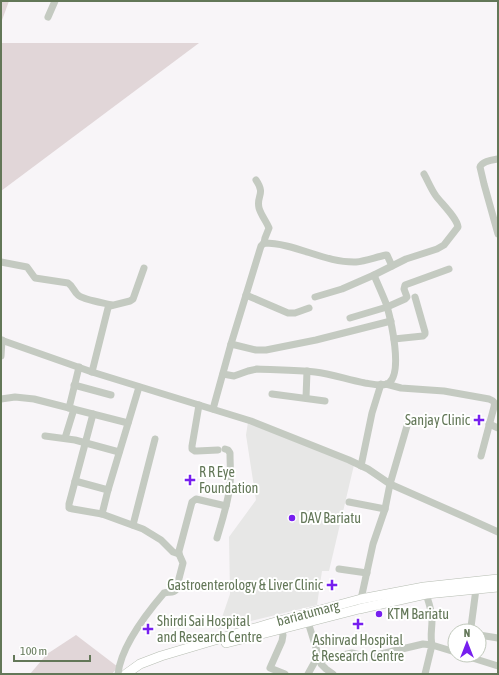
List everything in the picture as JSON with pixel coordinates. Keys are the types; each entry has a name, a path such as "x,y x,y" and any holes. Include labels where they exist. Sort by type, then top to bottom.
{"main road":[{"name":"bariatumarg","path":"126,674 140,664 152,659 424,587 498,579"},
{"name":"bariatumarg","path":"362,604 426,594 498,587"},
{"name":"bariatumarg","path":"136,674 161,662 275,627"}],"street":[{"path":"48,17 55,1"},
{"path":"498,159 483,163 480,167 498,234"},
{"path":"315,297 342,289 406,259 437,249 444,245 458,227 458,223 433,191 424,174"},
{"path":"213,410 246,295 269,228 259,208 261,191 256,180"},
{"path":"264,243 292,247 320,256 349,262 361,262 386,254 392,266"},
{"path":"1,262 27,267 37,278 68,283 82,298 112,305"},
{"path":"92,372 107,309 109,306 130,301 133,298 144,268"},
{"path":"350,318 387,307 405,299 407,297 404,289 405,285 449,269"},
{"path":"374,275 391,321 396,359 396,367 390,382 383,384"},
{"path":"246,295 288,313 295,313 309,308"},
{"path":"394,339 423,336 425,334 415,297"},
{"path":"231,344 256,350 266,350 316,340 391,321"},
{"path":"1,356 1,340 92,372 251,421 349,460 390,484 498,532"},
{"path":"65,438 74,386 79,367"},
{"path":"223,374 234,376 248,370 257,369 307,371 330,374 358,382 383,384 401,388 444,391 491,400 494,402 494,405 481,456"},
{"path":"306,398 307,371"},
{"path":"361,466 374,408 383,384"},
{"path":"74,386 111,395"},
{"path":"102,514 139,387"},
{"path":"272,394 325,401"},
{"path":"1,399 15,397 34,399 128,423"},
{"path":"199,405 192,449 197,451 228,450 230,453 229,488 226,506 217,538"},
{"path":"93,414 69,504 70,508 102,514 143,529 155,535 173,552 179,554"},
{"path":"362,604 373,544 385,509 390,484 409,419"},
{"path":"489,424 498,428"},
{"path":"45,436 86,442 119,452"},
{"path":"133,525 155,439"},
{"path":"75,481 108,490"},
{"path":"118,674 120,661 123,654 145,618 164,593 174,592 176,590 183,563 179,554 179,549 193,500 226,506"},
{"path":"349,502 385,509"},
{"path":"339,569 367,573"},
{"path":"472,623 476,589"},
{"path":"425,674 432,645 430,635 432,616 426,594"},
{"path":"308,618 319,658 323,666 333,674"},
{"path":"275,627 283,635 282,641 270,668 285,674"},
{"path":"487,636 498,638"},
{"path":"308,674 319,658 352,653 368,657 423,644 447,650"},
{"path":"487,663 498,666"}],"shaded area":[{"path":"1,1 9,1 1,23"},
{"path":"1,43 199,43 1,191"},
{"name":"DAV Bariatu","path":"248,422 354,465 329,571 322,571 317,605 218,629 230,594 229,537 256,500 246,435"},
{"path":"76,635 118,667 112,674 30,674 47,654"}],"place":[{"name":"Sanjay Clinic","path":"479,420"},
{"name":"R R Eye Foundation","path":"190,480"},
{"name":"DAV Bariatu","path":"292,518"},
{"name":"Gastroenterology & Liver Clinic","path":"332,585"},
{"name":"KTM Bariatu","path":"379,614"},
{"name":"Ashirvad Hospital & Research Centre","path":"358,624"},
{"name":"Shirdi Sai Hospital and Research Centre","path":"148,629"}]}
